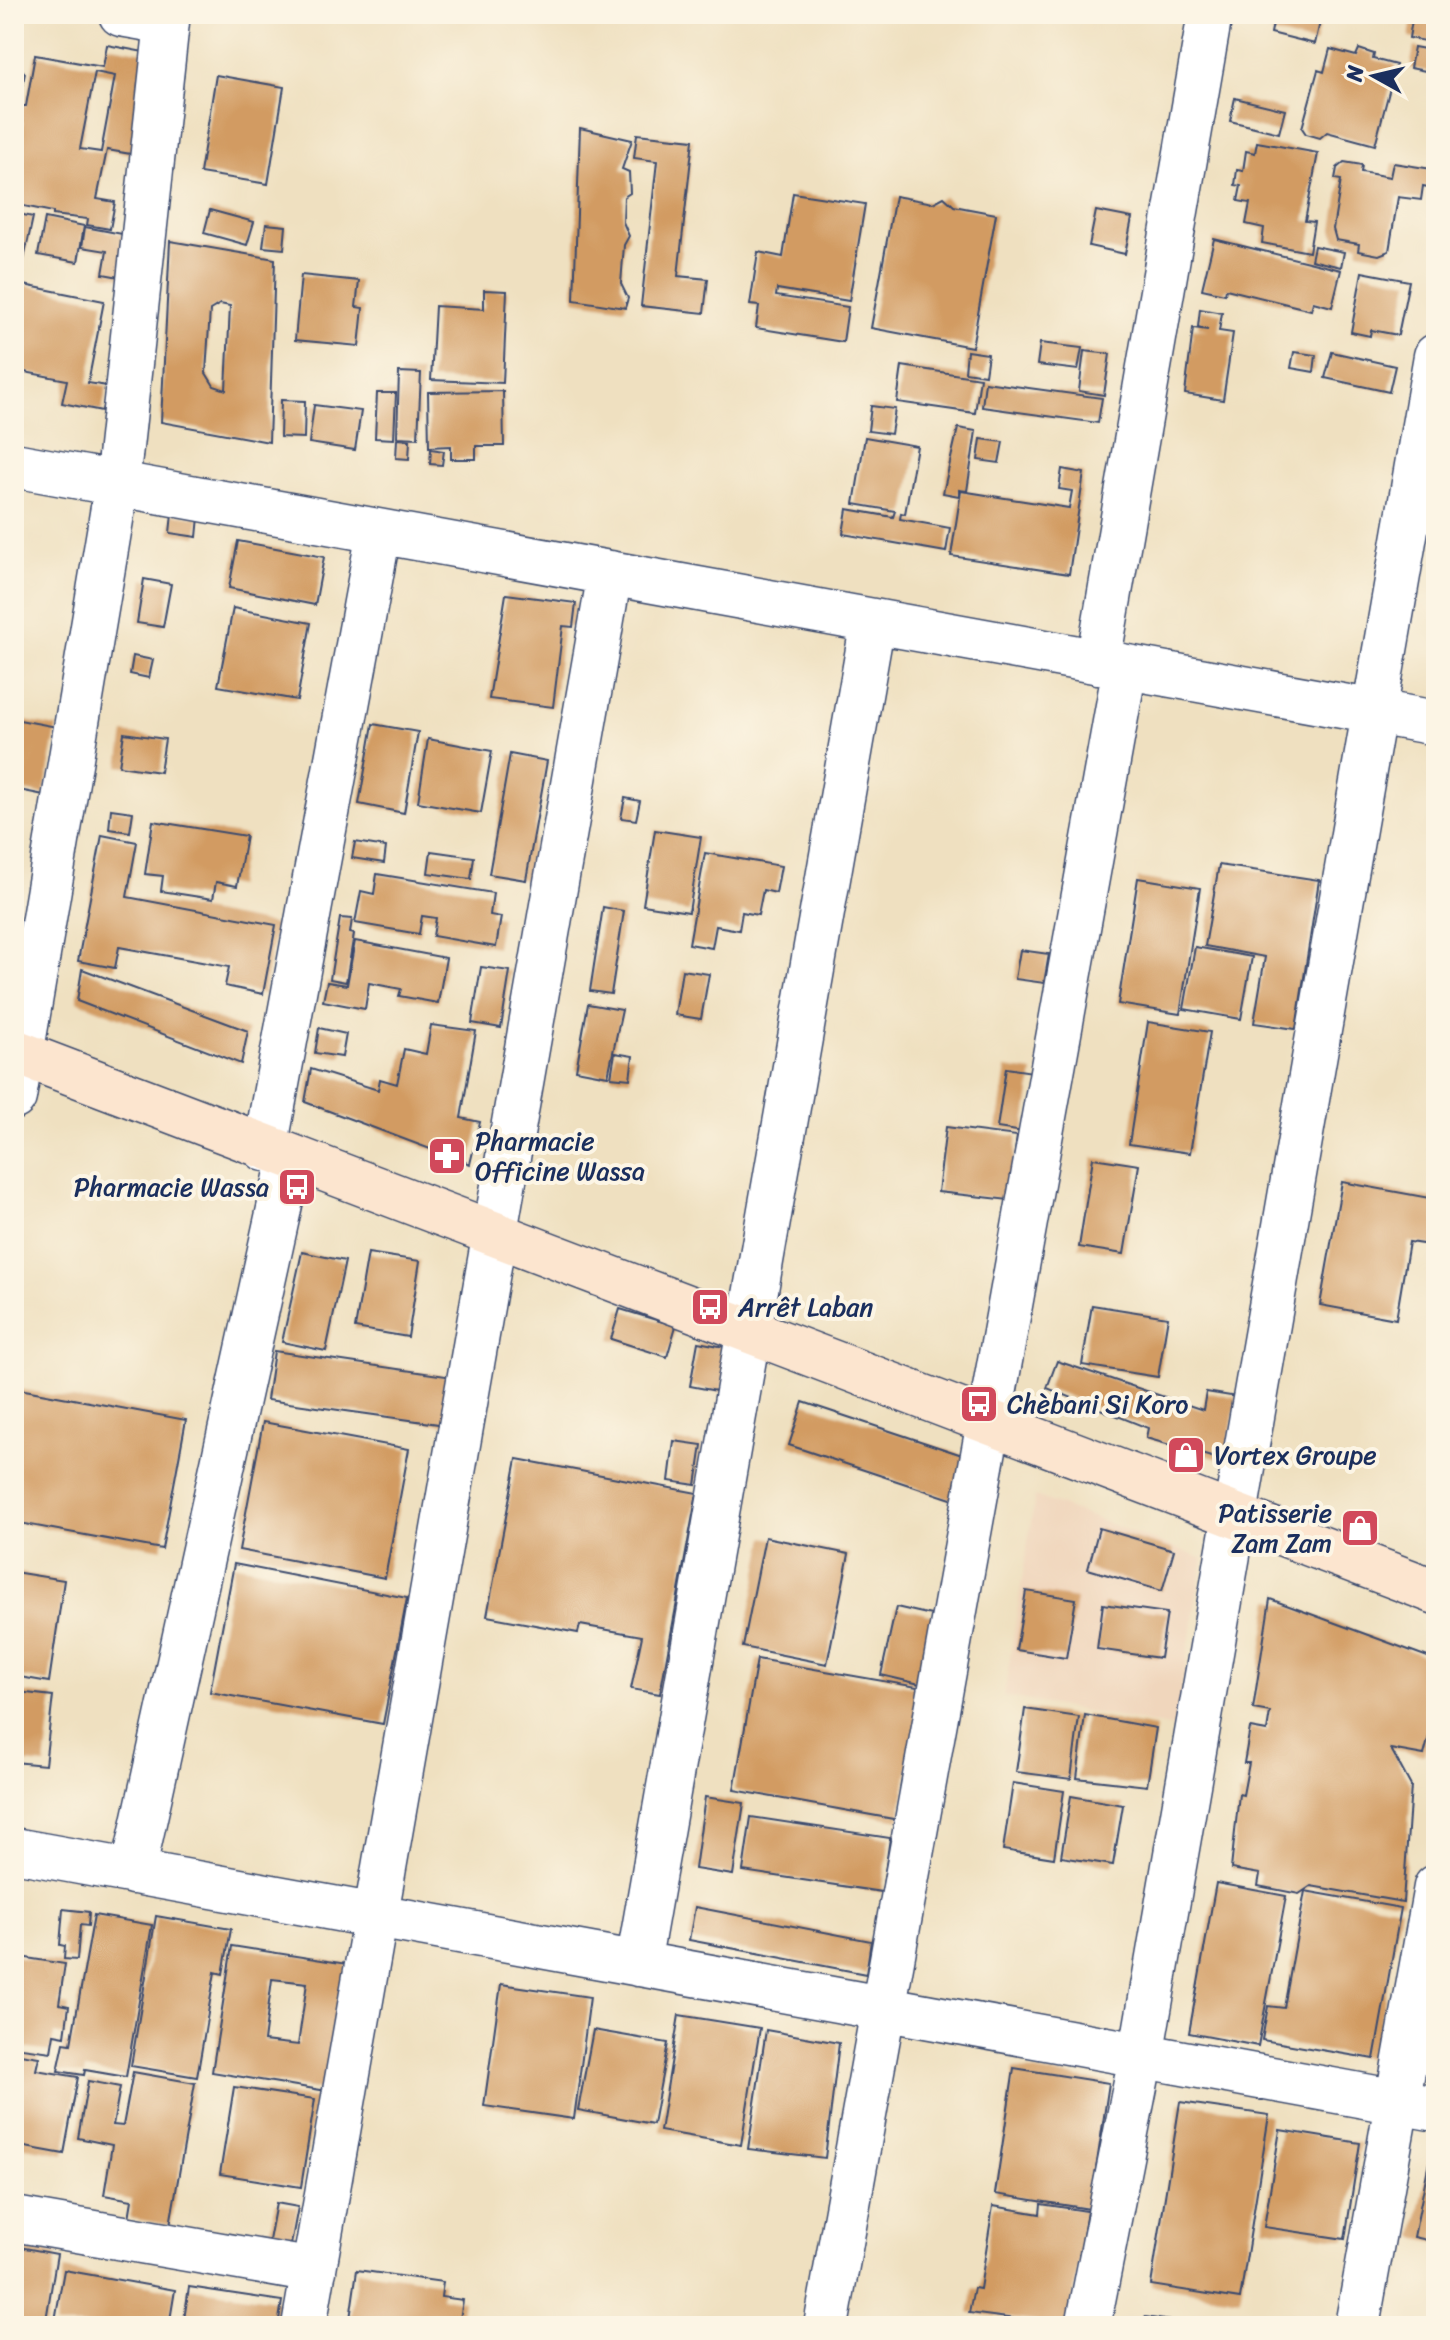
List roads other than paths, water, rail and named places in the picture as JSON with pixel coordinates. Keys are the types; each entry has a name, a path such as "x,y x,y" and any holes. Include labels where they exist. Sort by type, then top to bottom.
{"main road":[{"path":"18,1053 492,1236 1436,1592"}],"street":[{"path":"14,1097 18,1053 117,484 167,22 121,14"},
{"path":"826,2326 989,1423 1112,664 1210,14"},
{"path":"1088,2326 1141,2056 1436,356"},
{"path":"14,465 1436,723"},
{"path":"133,1872 278,1154 379,532"},
{"path":"304,2326 378,1917 492,1236 610,573"},
{"path":"638,1964 873,621"},
{"path":"14,1850 1417,2106"},
{"path":"1357,2326 1417,2106 1436,1887"},
{"path":"14,2219 314,2271"}],"place":[{"name":"Pharmacie Officine Wassa","path":"447,1156"},
{"name":"Pharmacie Wassa","path":"297,1187"},
{"name":"Arrêt Laban","path":"710,1307"},
{"name":"Chèbani Si Koro","path":"979,1404"},
{"name":"Vortex Groupe","path":"1186,1455"},
{"name":"Patisserie Zam Zam","path":"1360,1528"}]}
